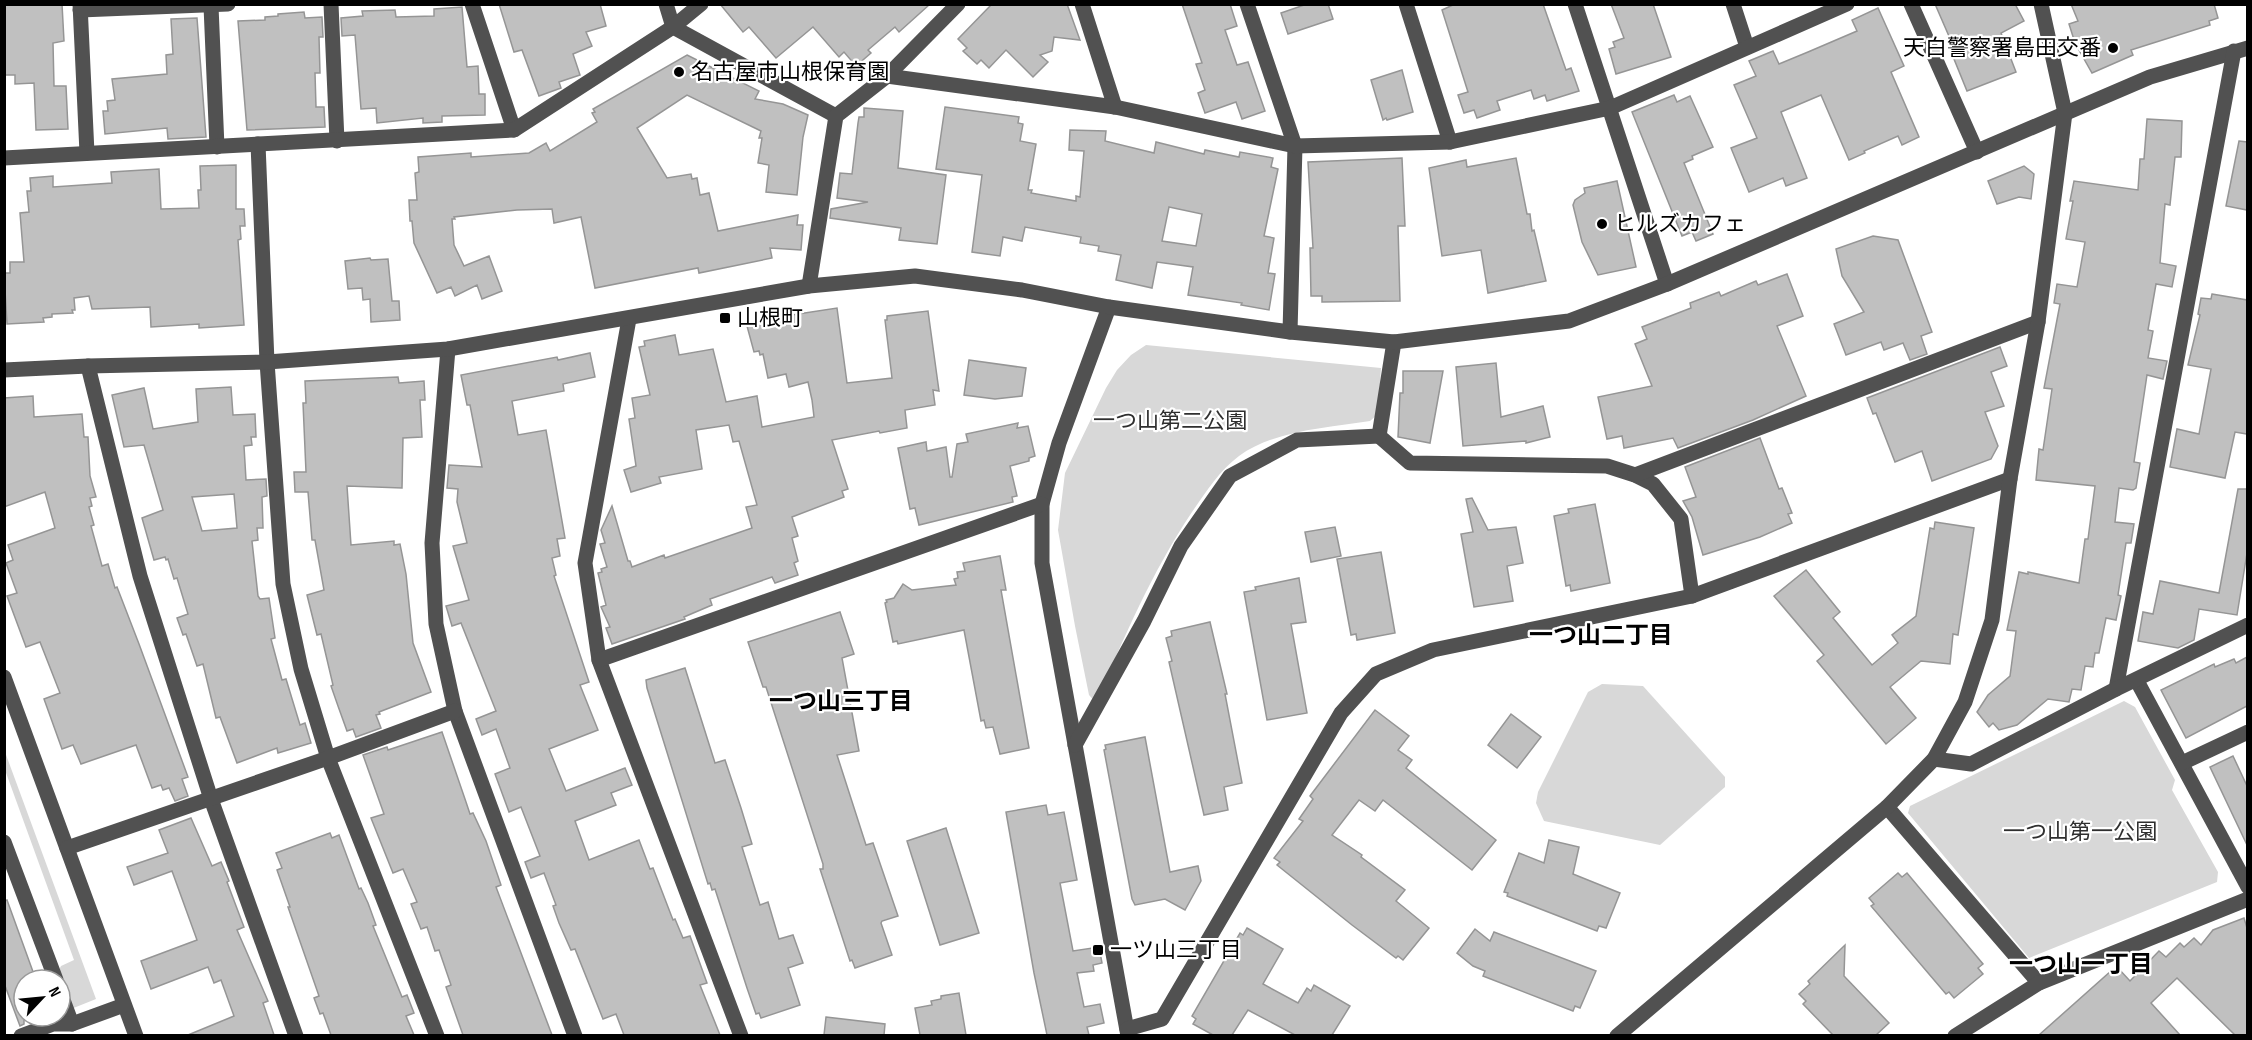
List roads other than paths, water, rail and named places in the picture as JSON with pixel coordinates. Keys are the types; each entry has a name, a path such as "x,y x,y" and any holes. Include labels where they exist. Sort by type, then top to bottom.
{"street":[{"path":"87,153 80,7 228,4"},
{"path":"331,4 338,141"},
{"path":"472,4 514,130"},
{"path":"666,4 673,27 836,116"},
{"path":"4,158 514,130 673,27 701,4"},
{"path":"809,286 836,116 887,76 958,4"},
{"path":"1082,4 1115,107"},
{"path":"1247,4 1294,146 1290,332"},
{"path":"1406,4 1450,141"},
{"path":"1575,4 1667,284"},
{"path":"1733,4 1747,47"},
{"path":"887,76 1115,107 1294,146 1450,141 1610,108 1848,4"},
{"path":"1911,4 1977,152"},
{"path":"1617,1035 1887,807 1934,759 1965,702 1992,620 2010,479 2038,322 2065,113 2041,4"},
{"path":"211,6 217,147"},
{"path":"4,370 267,362 448,349 809,286 915,276 1022,290 1109,307 1290,332 1394,342 1569,321 1667,284 2150,77 2241,50 2116,689"},
{"path":"258,144 267,362 283,584 301,669 328,758 437,1035"},
{"path":"1109,307 1059,443 1042,504 1042,563 1127,1032 1162,1019 1341,713 1376,674 1433,650 1692,596 2010,479"},
{"path":"629,319 585,563 599,660 741,1035"},
{"path":"1635,475 2038,322"},
{"path":"1379,436 1394,342"},
{"path":"448,349 432,543 436,624 455,711 575,1035"},
{"path":"88,366 140,576 212,799 296,1035"},
{"path":"1075,744 1144,621 1181,546 1230,476 1297,440 1379,436 1410,463 1607,466 1635,475 1653,484 1681,519 1692,596"},
{"path":"599,660 1042,504"},
{"path":"1934,759 1971,764 2247,625"},
{"path":"4,677 136,1035"},
{"path":"2137,681 2247,887"},
{"path":"67,848 212,799 455,711"},
{"path":"2182,763 2247,732"},
{"path":"1887,807 2039,983"},
{"path":"4,842 51,968"},
{"path":"1954,1035 2039,983 2247,898"},
{"path":"72,1026 124,1005"},
{"path":"21,1035 41,1028"}],"place":[{"name":"天白警察署島田交番","path":"2113,48"},
{"name":"名古屋市山根保育園","path":"679,72"},
{"name":"ヒルズカフェ","path":"1602,224"},
{"name":"山根町","path":"725,318"},
{"name":"一ツ山三丁目","path":"1098,950"}],"district":[{"name":"一つ山二丁目","path":"1601,635"},
{"name":"一つ山三丁目","path":"841,701"},
{"name":"一つ山一丁目","path":"2081,964"}],"park label":[{"name":"一つ山第二公園","path":"1170,421"},
{"name":"一つ山第一公園","path":"2080,832"}]}
